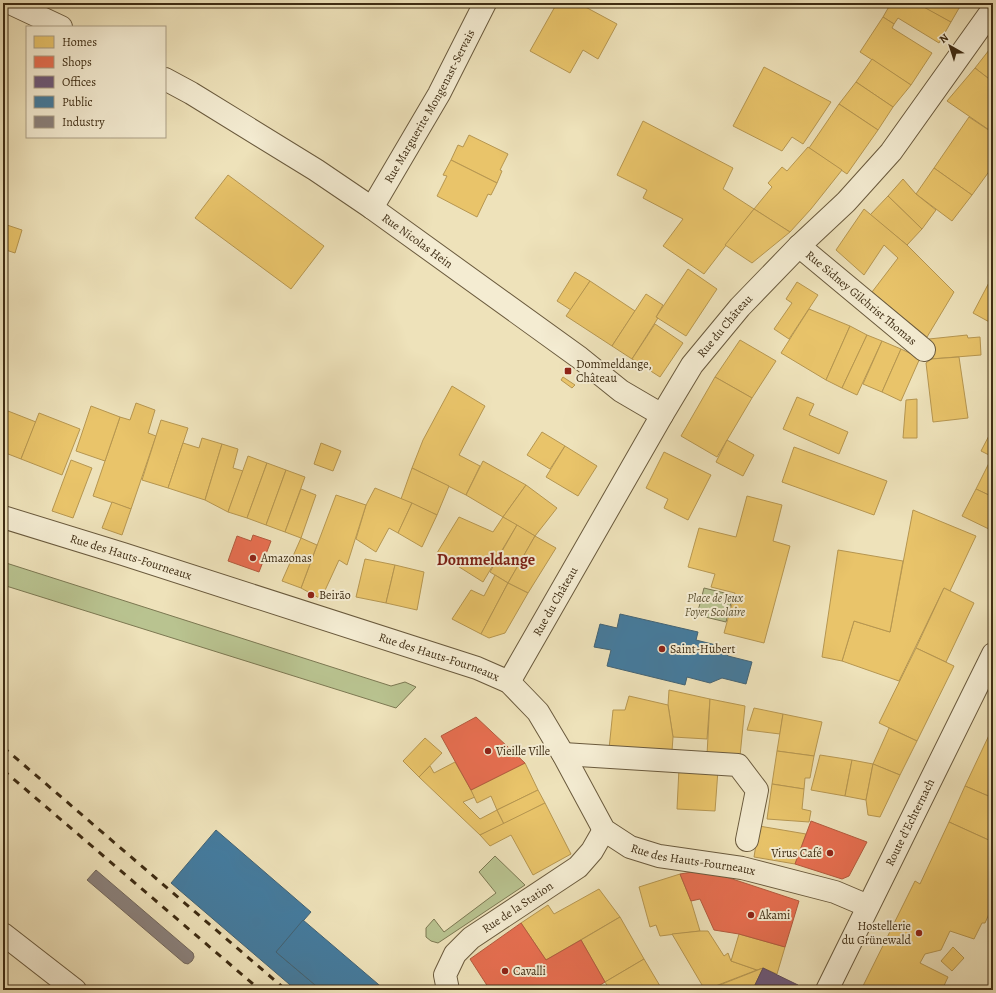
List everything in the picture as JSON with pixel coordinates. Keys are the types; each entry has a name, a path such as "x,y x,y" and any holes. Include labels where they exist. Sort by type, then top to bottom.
{"street":[{"path":"10,3 59,26"},
{"name":"Rue Marguerite Mongenast-Servais","path":"372,208 439,94 485,3"},
{"name":"Rue du Château","path":"509,682 662,414 692,365 740,307 799,246 846,202 891,152 993,9"},
{"name":"Rue Nicolas Hein","path":"166,80 191,93 316,170 372,208 573,353 621,391 662,414"},
{"name":"Rue Sidney Gilchrist Thomas","path":"799,246 924,350"},
{"name":"Rue des Hauts-Fourneaux","path":"3,517 478,668 509,682 538,712 563,754 604,830 630,847 659,856 742,868 835,892 868,906"},
{"name":"Route d'Echternach","path":"827,990 993,654"},
{"path":"563,754 738,765 757,790 747,840"},
{"name":"Rue de la Station","path":"448,990 445,975 455,954 471,938 578,867 592,852 604,830"},
{"path":"3,934 75,990"}],"green space":[{"path":"3,562 391,686 405,682 416,687 396,708 3,585"},
{"name":"Place de Jeux Foyer Scolaire","path":"704,588 733,595 726,622 697,615"},
{"path":"495,856 525,885 438,943 431,941 426,937 426,928 434,919 444,932 496,893 479,872"}],"building: Homes":[{"path":"557,3 578,3 617,24 598,59 583,50 570,73 530,51"},
{"path":"891,3 918,3 951,22 939,43 898,18 894,24 883,17"},
{"path":"921,3 962,3 951,22 920,5"},
{"path":"883,17 894,24 892,28 932,53 911,85 860,52"},
{"path":"993,45 993,82 975,68"},
{"path":"872,59 911,85 893,107 856,82"},
{"path":"764,67 831,102 803,144 792,137 782,151 733,126"},
{"path":"975,68 993,82 992,132 947,101"},
{"path":"856,82 893,107 878,130 839,104"},
{"path":"839,104 878,130 847,174 809,148"},
{"path":"969,117 993,133 993,166 972,195 934,168"},
{"path":"643,121 733,168 723,189 754,209 704,274 663,246 683,219 643,198 647,190 617,175"},
{"path":"469,135 508,154 500,170 502,171 497,183 451,160 458,145 463,147"},
{"path":"808,147 842,170 811,209 790,232 754,209 772,187 768,183 782,167 787,171"},
{"path":"451,160 497,183 491,195 488,194 477,217 437,196 447,176 443,175"},
{"path":"934,168 972,195 952,221 916,194"},
{"path":"228,175 324,246 291,289 195,218"},
{"path":"903,179 916,194 936,210 922,229 888,196"},
{"path":"888,196 922,229 907,245 870,215"},
{"path":"754,209 790,232 752,263 725,245"},
{"path":"864,209 907,245 954,292 927,337 872,292 898,258 884,245 864,275 836,250"},
{"path":"4,224 22,230 15,253 3,249"},
{"path":"688,269 717,289 686,336 656,317"},
{"path":"575,272 590,281 571,310 557,301"},
{"path":"993,275 993,324 973,313"},
{"path":"590,281 635,311 612,346 566,316"},
{"path":"797,282 818,295 789,339 774,329 792,303 786,299"},
{"path":"646,294 663,305 656,317 658,318 632,359 612,346"},
{"path":"809,309 850,326 826,380 781,353"},
{"path":"655,324 683,343 660,377 632,359"},
{"path":"850,326 867,335 842,388 826,380"},
{"path":"867,335 882,341 857,395 842,388"},
{"path":"967,335 968,338 980,337 981,355 931,359 929,339"},
{"path":"740,340 776,361 752,398 715,377"},
{"path":"882,341 901,349 882,392 863,384"},
{"path":"901,349 920,358 901,401 882,392"},
{"path":"959,357 968,418 933,422 926,363 931,359"},
{"path":"563,377 575,385 572,388 561,380"},
{"path":"715,377 752,398 717,457 681,436"},
{"path":"452,386 485,406 459,455 480,466 466,495 412,468 423,440"},
{"path":"797,397 814,404 809,415 848,432 839,454 783,429"},
{"path":"917,399 917,438 903,438 906,400"},
{"path":"136,403 155,410 148,433 156,436 131,509 93,496 120,417 130,420"},
{"path":"91,406 120,417 105,461 76,451"},
{"path":"3,410 8,411 3,423"},
{"path":"8,411 36,422 21,459 3,452 3,423"},
{"path":"39,413 80,429 62,475 21,459"},
{"path":"161,420 188,428 168,488 142,480"},
{"path":"993,428 993,457 981,451"},
{"path":"542,432 565,446 550,469 527,455"},
{"path":"202,438 222,444 205,500 168,488 183,443 199,448"},
{"path":"727,440 754,455 743,476 716,462"},
{"path":"321,443 341,451 333,471 314,464"},
{"path":"222,444 238,449 233,468 243,471 228,512 205,500"},
{"path":"565,446 597,466 578,496 546,477"},
{"path":"794,447 887,481 874,515 782,482"},
{"path":"664,452 711,475 688,520 664,508 668,499 646,488"},
{"path":"248,456 267,463 247,518 228,512"},
{"path":"993,457 993,497 976,489"},
{"path":"71,460 92,468 73,518 52,511"},
{"path":"483,461 526,485 503,517 466,495"},
{"path":"267,463 286,470 266,525 247,518"},
{"path":"412,468 449,486 437,515 401,499"},
{"path":"286,470 305,477 285,532 266,525"},
{"path":"526,485 557,508 535,536 503,517"},
{"path":"375,488 412,503 398,533 389,528 376,552 356,539 366,505"},
{"path":"301,489 316,495 301,538 285,532"},
{"path":"976,489 993,497 993,531 962,516"},
{"path":"336,495 366,505 347,565 339,560 321,599 301,588"},
{"path":"747,496 782,505 773,541 790,546 764,643 724,633 735,593 711,587 715,574 688,567 699,528 736,537"},
{"path":"112,502 131,509 122,535 102,528"},
{"path":"412,503 437,515 422,547 398,533"},
{"path":"913,510 976,536 950,591 944,588 899,681 842,661 854,621 890,632"},
{"path":"459,517 493,532 503,517 517,525 483,582 437,553"},
{"path":"517,525 535,536 508,583 490,572"},
{"path":"535,536 556,548 528,593 508,583"},
{"path":"301,538 317,545 301,588 282,581"},
{"path":"838,550 903,561 890,632 854,621 842,661 822,657"},
{"path":"365,559 395,565 386,603 356,597"},
{"path":"395,565 424,572 417,610 386,603"},
{"path":"495,575 508,583 481,634 452,619 471,590 484,596"},
{"path":"508,583 528,593 505,633 489,638 481,634"},
{"path":"944,588 974,603 946,662 916,648"},
{"path":"916,648 954,666 917,741 879,723"},
{"path":"669,690 710,699 707,739 673,737 668,705"},
{"path":"629,696 668,705 673,737 672,751 609,749 613,710 625,710"},
{"path":"710,699 745,706 740,756 707,755"},
{"path":"754,708 783,714 780,734 747,730"},
{"path":"783,714 822,722 814,756 777,751"},
{"path":"889,728 917,741 900,775 873,764"},
{"path":"991,731 993,732 993,798 965,786"},
{"path":"425,738 442,753 419,777 403,761"},
{"path":"777,751 814,756 810,778 805,778 804,789 772,784"},
{"path":"820,755 852,760 845,796 811,790"},
{"path":"852,760 873,764 866,800 845,796"},
{"path":"455,762 475,797 463,802 480,819 497,810 504,824 480,835 419,777 430,766 434,773"},
{"path":"525,763 538,790 497,810 491,796 477,803 471,790"},
{"path":"873,764 900,775 880,817 868,815 866,800"},
{"path":"679,768 718,770 715,811 677,809"},
{"path":"772,784 804,789 802,809 811,811 809,822 767,819"},
{"path":"965,786 993,798 993,842 949,822"},
{"path":"538,790 545,803 504,824 497,810"},
{"path":"545,803 571,854 533,875 511,835 490,846 480,835"},
{"path":"949,822 993,842 993,905 985,923 982,923 974,939 950,931 941,950 925,954 920,963 948,977 942,990 861,990 915,881 920,884"},
{"path":"759,826 806,834 795,864 754,857"},
{"path":"680,874 691,901 700,931 660,936 656,925 650,927 639,887"},
{"path":"599,889 620,917 546,960 521,923 548,905 554,914"},
{"path":"620,917 644,959 605,982 581,940"},
{"path":"708,931 724,956 728,953 731,961 757,970 705,990 672,934"},
{"path":"739,934 785,947 777,974 763,968 757,970 731,961"},
{"path":"953,947 964,958 952,971 941,961"},
{"path":"644,959 660,986 652,990 610,990 605,982"},
{"path":"763,968 754,987 759,990 707,990"},
{"path":"660,986 662,990 652,990"}],"building: Shops":[{"path":"253,535 271,541 259,572 228,561 237,536 251,541"},
{"path":"476,717 525,763 471,790 441,736"},
{"name":"Virus Café","path":"811,821 867,842 849,876 842,879 795,864"},
{"name":"Akami","path":"705,870 799,901 785,947 739,934 714,930 700,899 691,901 680,874"},
{"path":"521,923 546,960 581,940 605,982 592,990 490,990 470,959"}],"building: Offices":[{"path":"763,968 798,985 796,990 759,990 754,987"}],"building: Public":[{"name":"Saint-Hubert","path":"620,614 698,632 696,640 720,646 728,656 752,662 746,684 722,678 710,683 687,677 685,685 607,666 611,650 594,647 600,624 617,628"},
{"path":"216,830 311,912 276,952 321,990 296,990 171,883"},
{"path":"303,920 385,990 321,990 276,952"}],"building: Industry":[{"path":"96,870 193,953 194,957 192,961 188,964 184,963 87,880"}],"railway":[{"path":"3,747 286,990"},
{"path":"3,770 260,990"}],"place":[{"name":"Dommeldange, Château","path":"568,371"},
{"name":"Amazonas","path":"253,558"},
{"name":"Beirão","path":"311,595"},
{"name":"Saint-Hubert","path":"662,649"},
{"name":"Vieille Ville","path":"488,751"},
{"name":"Virus Café","path":"830,853"},
{"name":"Akami","path":"751,915"},
{"name":"Hostellerie du Grünewald","path":"919,933"},
{"name":"Cavalli","path":"505,971"}],"district":[{"name":"Dommeldange","path":"486,560"}]}
